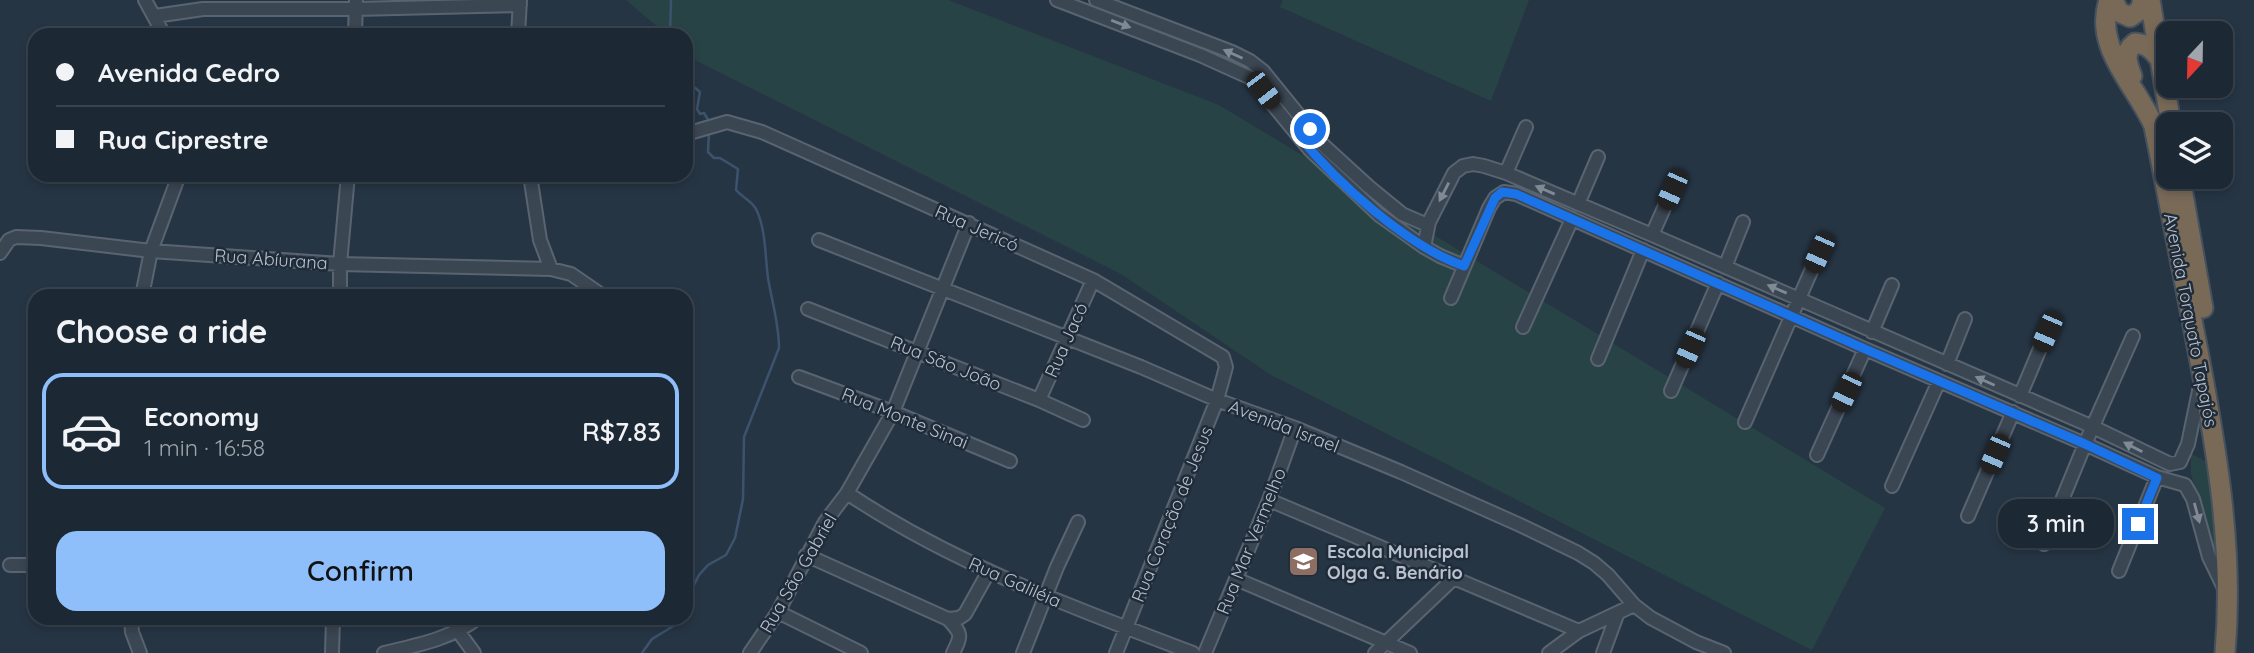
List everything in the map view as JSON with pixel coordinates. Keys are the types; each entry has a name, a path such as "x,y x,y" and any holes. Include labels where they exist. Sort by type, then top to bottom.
{"highway":[{"path":"2111,0 2119,12 2130,17 2140,10 2143,0"},
{"name":"Avenida Torquato Tapajós","path":"2111,0 2105,12 2105,27 2111,51 2154,126 2216,449 2224,510 2227,594 2225,653"},
{"path":"2150,0 2156,43"},
{"path":"2142,102 2126,55 2135,43 2144,44 2156,54"},
{"name":"Avenida Torquato Tapajós","path":"2182,189 2236,521 2240,592 2238,653"}],"street":[{"path":"145,0 161,28"},
{"path":"1057,0 1211,59 1251,78 1304,133 1323,145 1402,214 1425,224 1429,222"},
{"path":"1096,0 1250,61 1263,71 1327,166 1379,215 1424,247 1464,266"},
{"path":"155,16 203,9 520,2 518,28"},
{"path":"355,28 356,5"},
{"path":"1159,39 1164,26"},
{"name":"Rua Jericó","path":"693,132 727,122 762,132 969,223 1093,280 1223,357 1226,362 1224,374"},
{"path":"1506,173 1526,127"},
{"path":"1578,204 1598,157"},
{"path":"1424,247 1429,222 1454,173 1463,166 1473,164 1506,173 2093,427 2170,464 2180,462 2188,444 2202,375"},
{"path":"1488,168 1499,194"},
{"path":"143,289 151,251 176,182"},
{"path":"340,289 347,182"},
{"path":"531,182 540,240 551,269 571,274 593,289"},
{"path":"1652,235 1672,190"},
{"path":"1451,298 1489,208 1499,194 1510,192 2013,412 2157,478 2178,482 2188,488 2193,499 2208,557 2227,594"},
{"path":"1524,327 1572,219"},
{"path":"1725,267 1743,222"},
{"name":"Rua São Gabriel","path":"751,653 778,612 806,555 847,493 893,412 969,223"},
{"name":"Rua Abíurana","path":"0,253 9,240 16,237 151,251 340,264 551,269"},
{"name":"Avenida Israel","path":"819,240 1141,367 1217,400 1295,428 1439,488 1578,553 1608,575 1634,605 1694,647 1724,653"},
{"path":"1598,359 1643,250"},
{"path":"1745,422 1819,253"},
{"name":"Rua Jacó","path":"1039,400 1093,280"},
{"path":"1671,391 1718,283"},
{"path":"1872,332 1892,285"},
{"name":"Rua São João","path":"807,309 1039,400 1083,420"},
{"path":"1947,365 1965,319"},
{"path":"2020,397 2047,332"},
{"path":"2044,544 2133,336"},
{"path":"1817,455 1865,349"},
{"name":"Rua Coração de Jesus","path":"1116,653 1217,400 1224,374"},
{"name":"Rua Monte Sinai","path":"799,377 893,412 1010,461"},
{"path":"1892,486 1939,381"},
{"path":"1969,516 2013,412"},
{"name":"Rua Mar Vermelho","path":"1205,653 1269,500 1295,428"},
{"path":"2119,571 2157,478"},
{"name":"Rua Galiléia","path":"847,493 898,526 989,571 1045,596 1193,653"},
{"path":"1269,500 1579,631"},
{"path":"1023,653 1078,522"},
{"path":"806,555 948,619 959,630 960,638 953,653"},
{"path":"10,565 28,565"},
{"path":"948,619 959,618 965,614 989,571"},
{"path":"1375,653 1454,578"},
{"path":"1236,579 1410,653"},
{"path":"1549,653 1579,631 1634,605"},
{"path":"778,612 861,653"},
{"path":"1602,653 1616,615"},
{"path":"132,625 139,653"},
{"path":"332,653 333,625"},
{"path":"384,653 439,640 467,625"},
{"path":"458,631 474,653"}],"green space":[{"path":"626,0 948,0 1219,105 1885,508 1812,650 1271,375 1121,274 697,61 693,58 693,28 659,28"},
{"path":"1283,0 1529,0 1491,101 1280,7"},
{"path":"2191,454 2208,462 2217,551 2213,550 2191,474"}],"waterway":[{"path":"670,28 671,0"},
{"path":"693,86 700,92 697,109 700,114 704,113 710,123"},
{"path":"693,587 708,565 726,555 735,538 743,499 744,437 779,348 759,217 754,206 736,190 738,169 720,158 714,158 708,152 709,133"},
{"path":"642,653 652,639 675,625"}],"place":[{"name":"Escola Municipal Olga G. Benário","path":"1304,561"}],"route":[{"path":"1310,129 1299,136 1343,183 1379,215 1440,256 1464,266 1495,198 1502,192 1516,194 2157,478 2138,524"}]}
